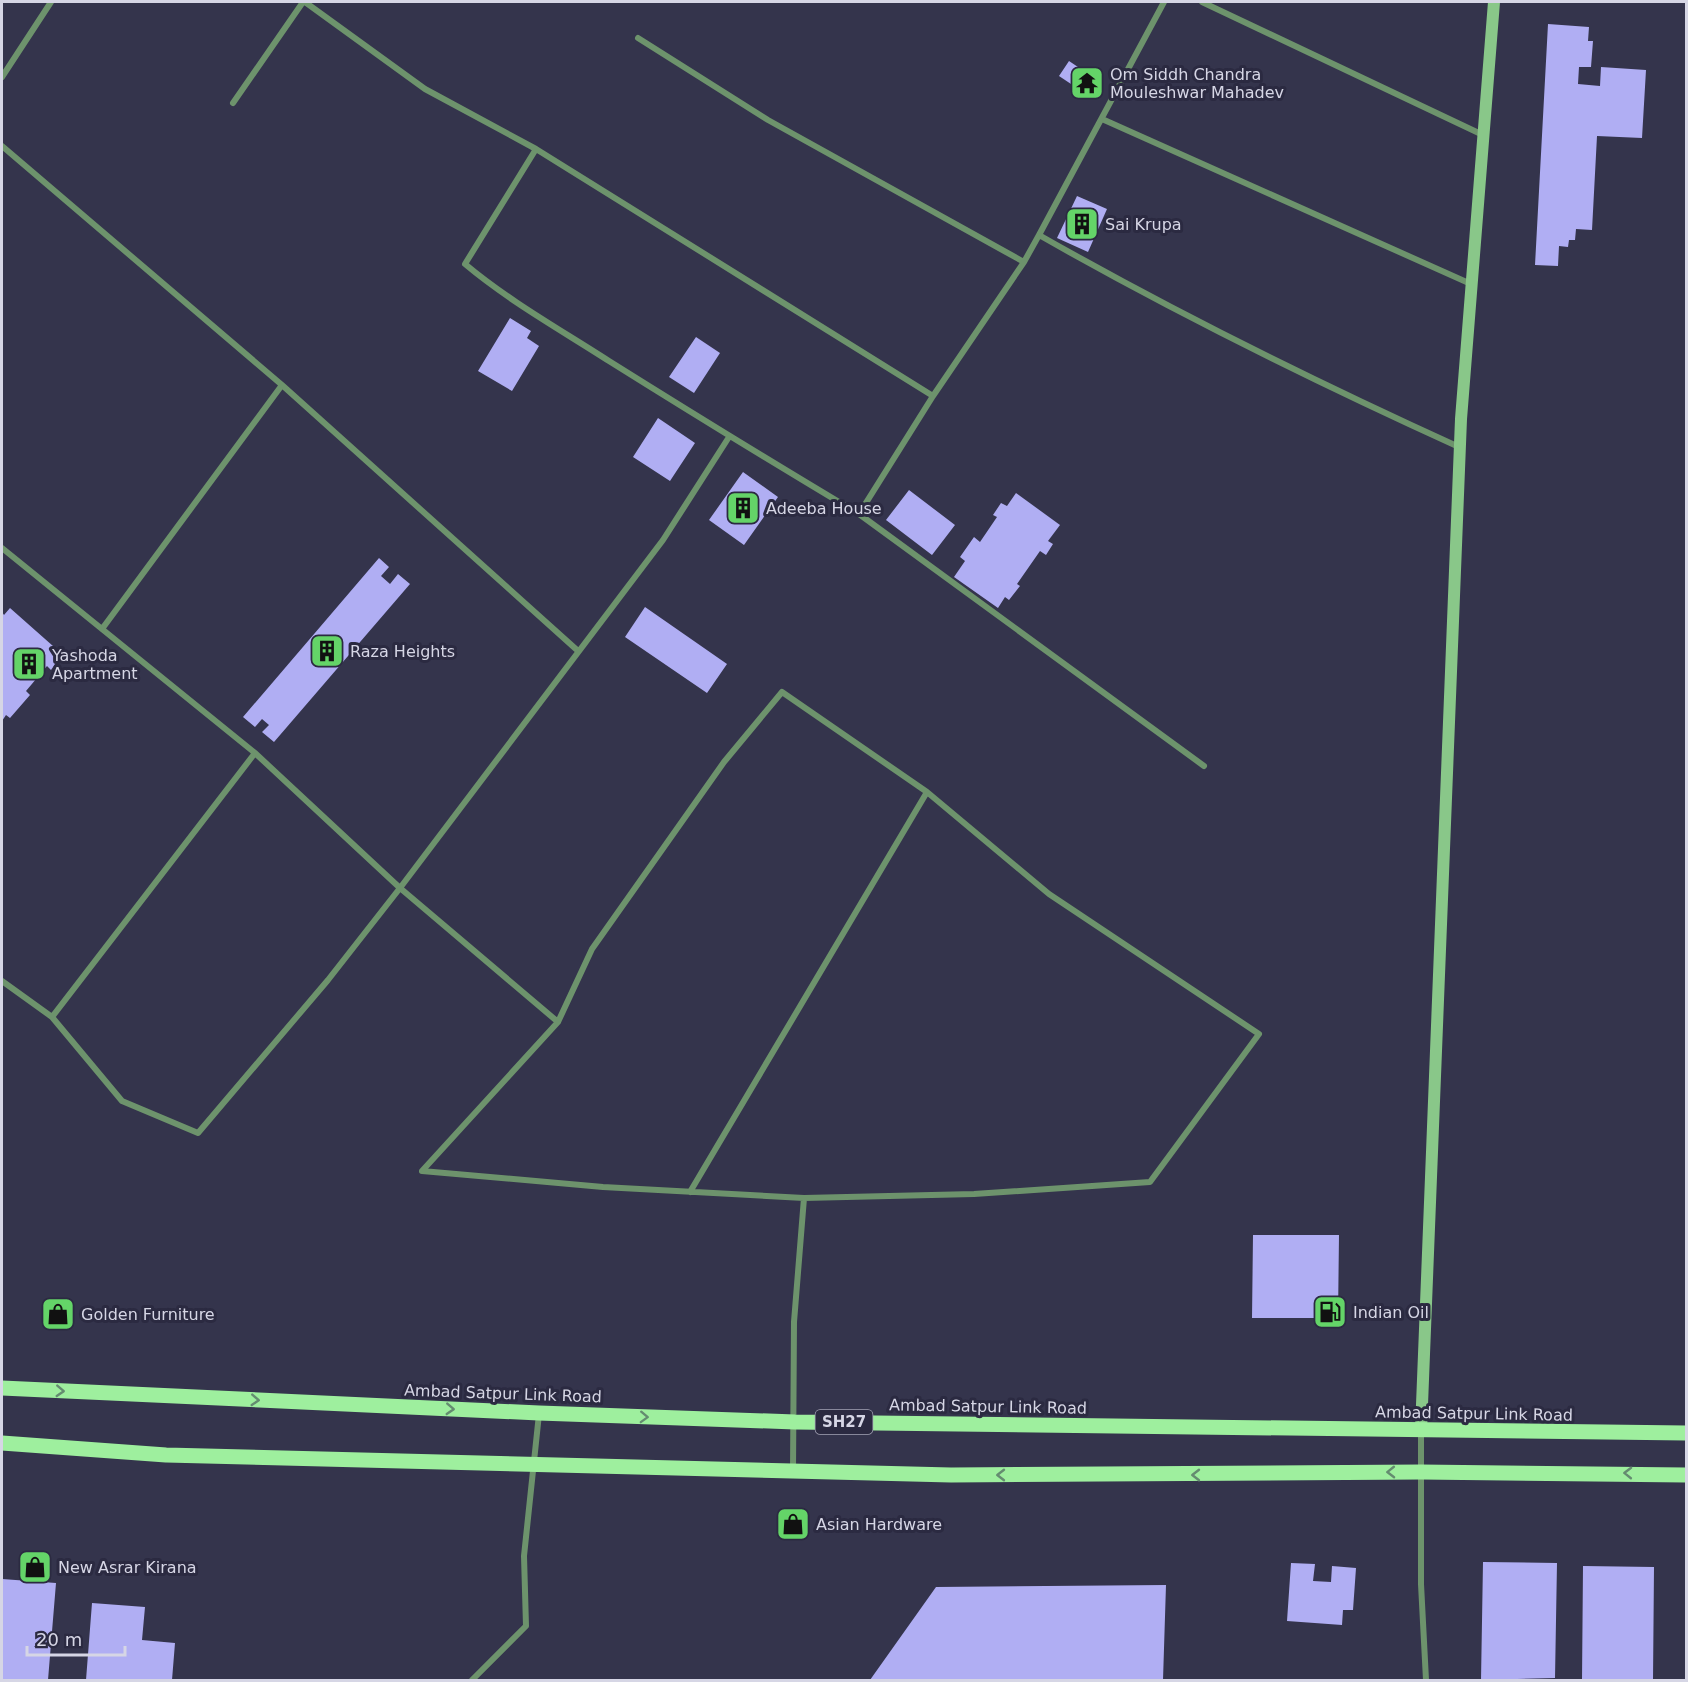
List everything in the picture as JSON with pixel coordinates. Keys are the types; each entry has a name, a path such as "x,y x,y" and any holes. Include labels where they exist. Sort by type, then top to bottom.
{"main road":[{"path":"1421,1430 1460,447 1494,2"},
{"name":"Ambad Satpur Link Road","path":"2,1388 539,1413 795,1422 1686,1433"},
{"path":"2,1443 166,1455 951,1475 1421,1472 1686,1474"}],"street":[{"path":"2,77 51,2"},
{"path":"233,103 304,2 425,88 536,149 933,396"},
{"path":"859,514 933,396 1024,262 1164,2"},
{"path":"1202,2 1483,135"},
{"path":"638,38 768,120 1024,262"},
{"path":"1102,119 1471,284"},
{"path":"2,146 282,385 577,650"},
{"path":"536,149 465,264 485,281 729,437 859,514 1204,766"},
{"path":"1039,235 1136,290 1335,390 1460,447"},
{"path":"102,629 282,385"},
{"path":"2,981 52,1017 122,1101 198,1133 328,980 400,888 577,650 663,540 729,437"},
{"path":"2,548 255,753 400,888 558,1022"},
{"path":"782,692 927,792 1049,894 1259,1034 1150,1182 974,1194 804,1198 603,1187 422,1171 558,1022 592,949 724,762 782,692"},
{"path":"52,1017 255,753"},
{"path":"690,1192 927,792"},
{"path":"793,1471 794,1322 804,1198"},
{"path":"472,1680 526,1626 524,1556 539,1413"},
{"path":"1421,1430 1421,1584 1426,1680"}],"building":[{"path":"1548,24 1589,27 1588,41 1593,41 1591,67 1579,67 1578,84 1600,86 1601,67 1646,70 1642,138 1597,136 1592,230 1576,229 1575,240 1569,240 1568,247 1559,246 1558,266 1535,265"},
{"path":"1069,61 1081,69 1071,84 1059,76"},
{"name":"Om Siddh Chandra Mouleshwar Mahadev","path":"1085,70 1100,78 1090,96 1075,87"},
{"name":"Sai Krupa","path":"1077,196 1107,209 1088,252 1057,238"},
{"path":"510,318 531,331 527,338 539,346 512,391 478,371"},
{"path":"696,337 720,353 694,393 669,377"},
{"path":"658,418 695,443 670,481 633,457"},
{"name":"Adeeba House","path":"743,472 778,497 744,545 709,520"},
{"path":"909,490 955,525 932,555 886,520"},
{"path":"1016,493 1060,525 1048,541 1053,544 1046,555 1040,551 1017,584 1020,586 1009,600 1005,597 998,608 954,577 965,561 960,557 974,537 980,542 997,517 993,515 1001,503 1007,506"},
{"name":"Raza Heights","path":"379,558 389,567 381,576 390,584 398,574 410,584 274,742 262,732 269,725 262,719 255,727 243,717"},
{"path":"645,607 727,664 707,693 625,637"},
{"name":"Yashoda Apartment","path":"10,608 62,654 51,670 47,666 26,691 30,695 10,718 6,715 2,721 2,612 4,615"},
{"path":"1253,1235 1339,1235 1338,1318 1252,1318"},
{"path":"1483,1562 1557,1563 1555,1678 1481,1680"},
{"path":"1291,1563 1315,1564 1313,1581 1331,1582 1332,1566 1356,1568 1353,1610 1343,1610 1342,1625 1287,1621"},
{"path":"1583,1566 1654,1567 1653,1680 1582,1680"},
{"path":"2,1579 56,1583 48,1680 2,1680"},
{"path":"1166,1585 1163,1680 870,1680 936,1587"},
{"path":"92,1603 145,1607 142,1640 175,1643 172,1680 86,1680"}],"place":[{"name":"Om Siddh Chandra Mouleshwar Mahadev","path":"1087,83"},
{"name":"Sai Krupa","path":"1082,224"},
{"name":"Adeeba House","path":"743,508"},
{"name":"Raza Heights","path":"327,651"},
{"name":"Yashoda Apartment","path":"29,664"},
{"name":"Indian Oil","path":"1330,1312"},
{"name":"Golden Furniture","path":"58,1314"},
{"name":"Asian Hardware","path":"793,1524"},
{"name":"New Asrar Kirana","path":"35,1567"}]}
